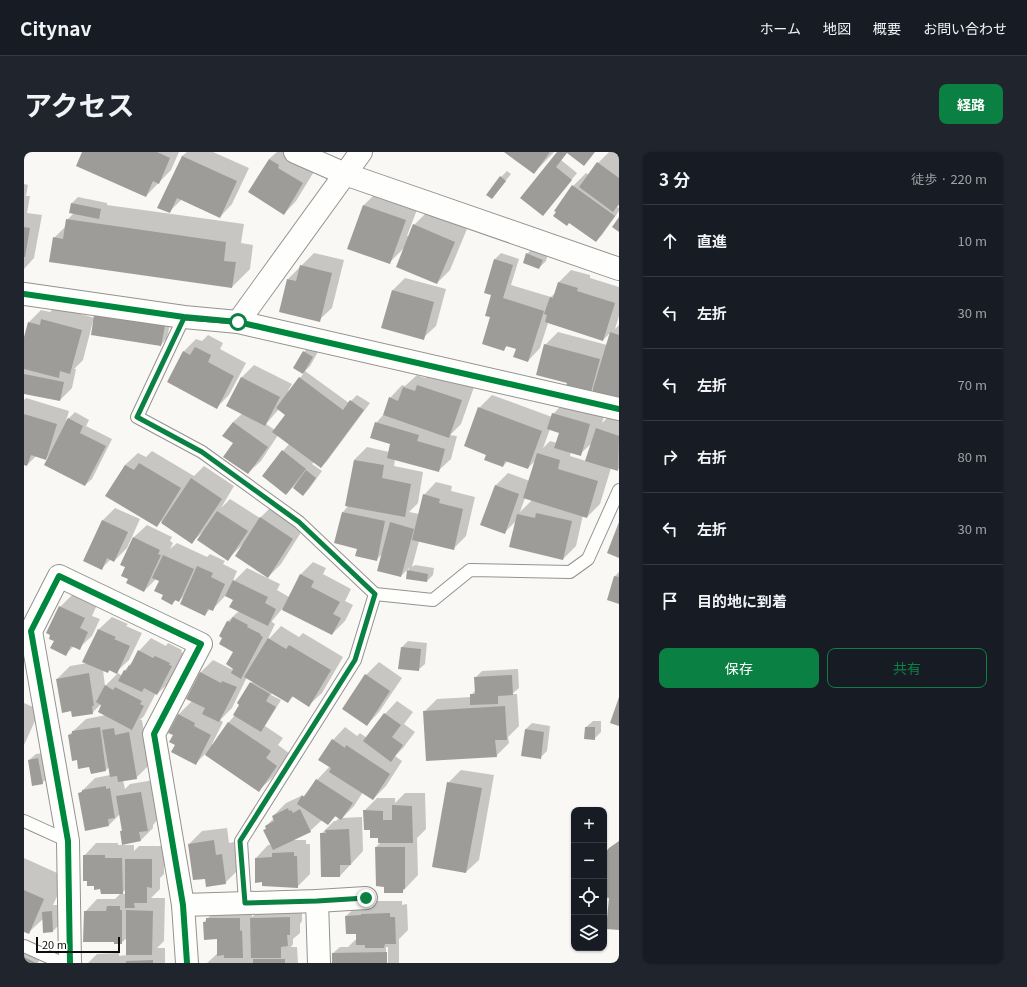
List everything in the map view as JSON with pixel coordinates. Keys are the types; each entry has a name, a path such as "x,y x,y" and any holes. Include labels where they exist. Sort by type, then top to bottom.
{"street":[{"path":"295,152 345,174 619,269"},
{"path":"238,322 361,152"},
{"path":"24,294 184,318 238,322 619,409"},
{"path":"70,963 68,841 31,631 59,576 201,644 154,734 183,905 186,963"},
{"path":"183,905 366,898"},
{"path":"317,901 319,963"}],"lane":[{"path":"184,318 137,417 202,452 299,522 375,594 432,600 470,570 570,572 588,559 619,490"},
{"path":"245,903 240,841 355,660 375,594"},
{"path":"24,821 68,841"},
{"path":"24,946 62,963"}],"building":[{"path":"82,152 157,152 170,158 159,184 153,181 146,197 76,166"},
{"path":"504,152 550,152 534,174"},
{"path":"557,152 595,152 584,166 567,153 556,167 572,180 543,216 520,198"},
{"path":"182,156 237,181 220,218 177,198 170,213 157,208"},
{"path":"269,159 279,165 278,168 303,183 284,215 248,192"},
{"path":"597,162 619,178 619,204 613,212 579,187"},
{"path":"500,176 506,181 492,199 486,195"},
{"path":"572,185 615,216 596,242 569,223 567,226 553,216 556,212 554,211"},
{"path":"71,203 101,209 99,219 69,213"},
{"path":"363,205 406,220 390,264 347,249"},
{"path":"619,217 619,232 612,227"},
{"path":"66,219 226,242 224,261 236,262 232,288 49,262 53,237 63,239"},
{"path":"413,224 455,242 437,284 396,267"},
{"path":"24,227 30,228 25,257 24,257"},
{"path":"526,253 543,260 539,269 523,263"},
{"path":"494,259 513,265 503,298 544,311 528,362 513,357 516,349 506,346 504,351 482,344 490,317 485,316 491,295 484,293"},
{"path":"300,265 332,273 320,322 279,312 287,279 296,281"},
{"path":"558,282 578,288 577,291 615,303 603,341 545,322 547,315 544,314 550,297 553,298"},
{"path":"392,290 434,302 424,340 381,328"},
{"path":"94,315 165,326 161,346 91,335"},
{"path":"41,319 82,330 70,374 60,371 59,378 24,369 24,337 28,322 40,325"},
{"path":"610,332 619,335 619,398 592,392"},
{"path":"544,344 600,359 591,392 566,386 567,383 536,375"},
{"path":"195,347 211,355 208,362 234,376 217,409 167,382 183,351 190,355"},
{"path":"303,351 313,357 303,374 293,368"},
{"path":"24,374 64,382 60,401 24,394"},
{"path":"241,377 280,397 265,426 226,406"},
{"path":"299,377 343,410 350,400 364,410 321,468 272,432 285,415 276,408"},
{"path":"417,385 462,400 449,438 383,415 389,397 398,401 403,387 415,391"},
{"path":"478,407 542,431 528,469 505,461 503,467 484,460 486,455 464,446"},
{"path":"552,413 590,424 581,456 554,448 559,433 547,429"},
{"path":"24,414 57,424 46,460 31,455 27,466 24,465"},
{"path":"68,418 83,426 80,433 106,446 85,486 44,465"},
{"path":"233,422 268,447 248,474 223,457 233,443 222,436"},
{"path":"375,422 419,435 417,441 445,449 439,472 387,458 390,444 370,438"},
{"path":"596,428 619,436 618,471 585,461"},
{"path":"282,450 306,469 286,495 262,476"},
{"path":"537,453 560,460 558,469 598,481 587,518 523,498"},
{"path":"354,460 384,465 382,478 411,484 405,517 345,506"},
{"path":"139,463 181,488 157,527 105,496 125,465 134,470"},
{"path":"306,470 316,478 303,496 293,488"},
{"path":"191,478 222,499 192,544 161,523"},
{"path":"495,485 519,494 505,534 480,525"},
{"path":"423,494 440,499 439,503 463,509 454,550 412,540"},
{"path":"217,511 248,531 228,561 197,540"},
{"path":"342,512 385,521 377,561 355,556 357,549 334,543"},
{"path":"536,513 572,521 563,560 509,547 517,514 535,518"},
{"path":"260,517 293,539 268,578 235,556"},
{"path":"102,520 128,532 114,562 107,558 102,570 83,561"},
{"path":"390,522 414,529 401,577 377,571"},
{"path":"619,522 619,558 607,553"},
{"path":"133,537 160,550 158,554 161,555 144,592 126,583 128,579 121,576 125,567 120,565"},
{"path":"163,555 194,569 179,602 175,600 172,605 161,599 163,595 154,591 159,581 152,578"},
{"path":"197,566 213,573 211,577 225,584 213,611 208,609 205,616 180,604"},
{"path":"407,570 428,574 427,582 406,579"},
{"path":"300,574 314,581 311,587 340,602 333,614 341,618 332,635 282,610"},
{"path":"614,576 619,577 619,604 607,600"},
{"path":"233,580 268,597 265,603 276,609 268,626 229,607 233,600 225,596"},
{"path":"59,606 85,618 80,628 88,632 80,650 71,646 66,656 50,648 54,641 49,639 50,635 46,633"},
{"path":"233,617 248,625 247,627 261,634 260,635 263,637 241,679 231,673 233,669 226,664 233,652 219,644 222,638 219,636 227,621 230,622"},
{"path":"98,629 116,637 114,639 130,646 117,674 109,670 108,673 82,662"},
{"path":"268,638 286,649 289,645 331,670 309,707 292,696 288,703 244,677"},
{"path":"401,647 421,649 419,671 398,669"},
{"path":"138,650 153,658 155,656 170,663 169,665 172,666 157,695 144,688 142,692 118,681 124,670 126,671 129,665 130,666"},
{"path":"200,672 221,683 222,681 237,687 219,722 202,714 205,708 186,699"},
{"path":"89,673 94,706 92,706 93,714 72,717 71,711 62,713 56,679"},
{"path":"365,674 390,691 367,726 342,709"},
{"path":"512,675 513,695 498,696 498,704 470,705 470,694 475,694 474,677"},
{"path":"250,682 270,694 266,701 276,707 261,732 233,715 239,705 237,703"},
{"path":"105,685 113,690 115,687 142,701 140,704 144,706 132,730 98,712 101,705 96,702"},
{"path":"619,697 619,726 610,723"},
{"path":"505,706 507,740 495,740 497,757 426,761 423,711"},
{"path":"384,713 401,725 392,737 403,745 391,762 363,741"},
{"path":"178,714 195,723 194,726 211,735 196,765 171,752 175,745 169,742 173,735 168,733"},
{"path":"228,722 271,751 266,758 277,766 259,792 205,755"},
{"path":"100,727 106,771 91,774 89,767 78,769 77,760 72,761 68,735 72,734 72,731"},
{"path":"585,727 595,727 595,740 584,739"},
{"path":"114,728 115,735 129,732 137,779 118,782 117,776 110,777 102,730"},
{"path":"525,729 544,732 541,759 521,756"},
{"path":"332,739 345,748 346,745 390,774 373,800 329,772 331,768 318,760"},
{"path":"38,758 43,784 32,786 28,760"},
{"path":"316,779 353,803 341,820 335,816 328,825 297,804 302,795 304,797"},
{"path":"447,782 482,788 466,873 432,867"},
{"path":"106,786 106,789 110,788 115,818 108,819 109,826 85,831 78,793 82,792 82,790"},
{"path":"141,792 148,831 139,832 141,841 122,845 120,831 122,831 116,796"},
{"path":"392,805 412,806 413,843 378,843 378,838 370,838 370,830 364,830 363,810 383,811 383,820 392,820"},
{"path":"288,808 289,811 291,810 293,813 300,809 311,832 273,850 263,830 266,829 265,826 274,821 272,816"},
{"path":"349,829 351,865 340,865 340,877 321,877 320,833 326,833 325,830"},
{"path":"214,840 216,855 222,854 226,884 206,887 205,879 193,880 188,844"},
{"path":"619,841 619,930 607,929 609,898 607,898 607,850"},
{"path":"375,847 405,847 405,889 403,889 403,893 384,893 384,887 376,886"},
{"path":"294,852 294,856 297,856 298,888 262,886 262,882 255,883 255,858 272,857 272,853"},
{"path":"83,855 105,855 105,858 122,858 123,894 101,894 100,889 94,890 94,886 87,886 87,881 83,881"},
{"path":"125,859 152,859 152,888 147,887 147,903 134,903 135,908 125,908"},
{"path":"24,890 44,899 29,934 24,932"},
{"path":"107,906 120,906 120,910 122,910 122,944 114,944 114,942 83,942 84,911 106,911"},
{"path":"126,910 153,911 152,955 126,955"},
{"path":"52,911 53,932 43,933 42,912"},
{"path":"390,913 390,917 395,917 396,944 385,944 384,948 365,948 365,945 356,945 356,934 346,934 345,916"},
{"path":"290,917 290,935 287,935 288,946 281,947 281,958 251,958 250,918"},
{"path":"206,918 240,918 243,958 224,958 224,955 217,956 217,939 204,940 203,922 206,922"},
{"path":"387,952 387,963 332,963 332,953"},
{"path":"24,957 36,963 24,963"},
{"path":"253,959 285,959 285,963 253,963"},
{"path":"153,960 153,963 126,963 126,961"}],"cycle path":[{"path":"24,294 184,317 238,322 619,409"},
{"path":"70,963 68,841 31,631 59,576 201,644 154,734 183,905 187,963"}],"route":[{"path":"238,322 184,318 137,417 202,452 299,522 375,594 355,660 240,841 245,903 366,898"}]}
